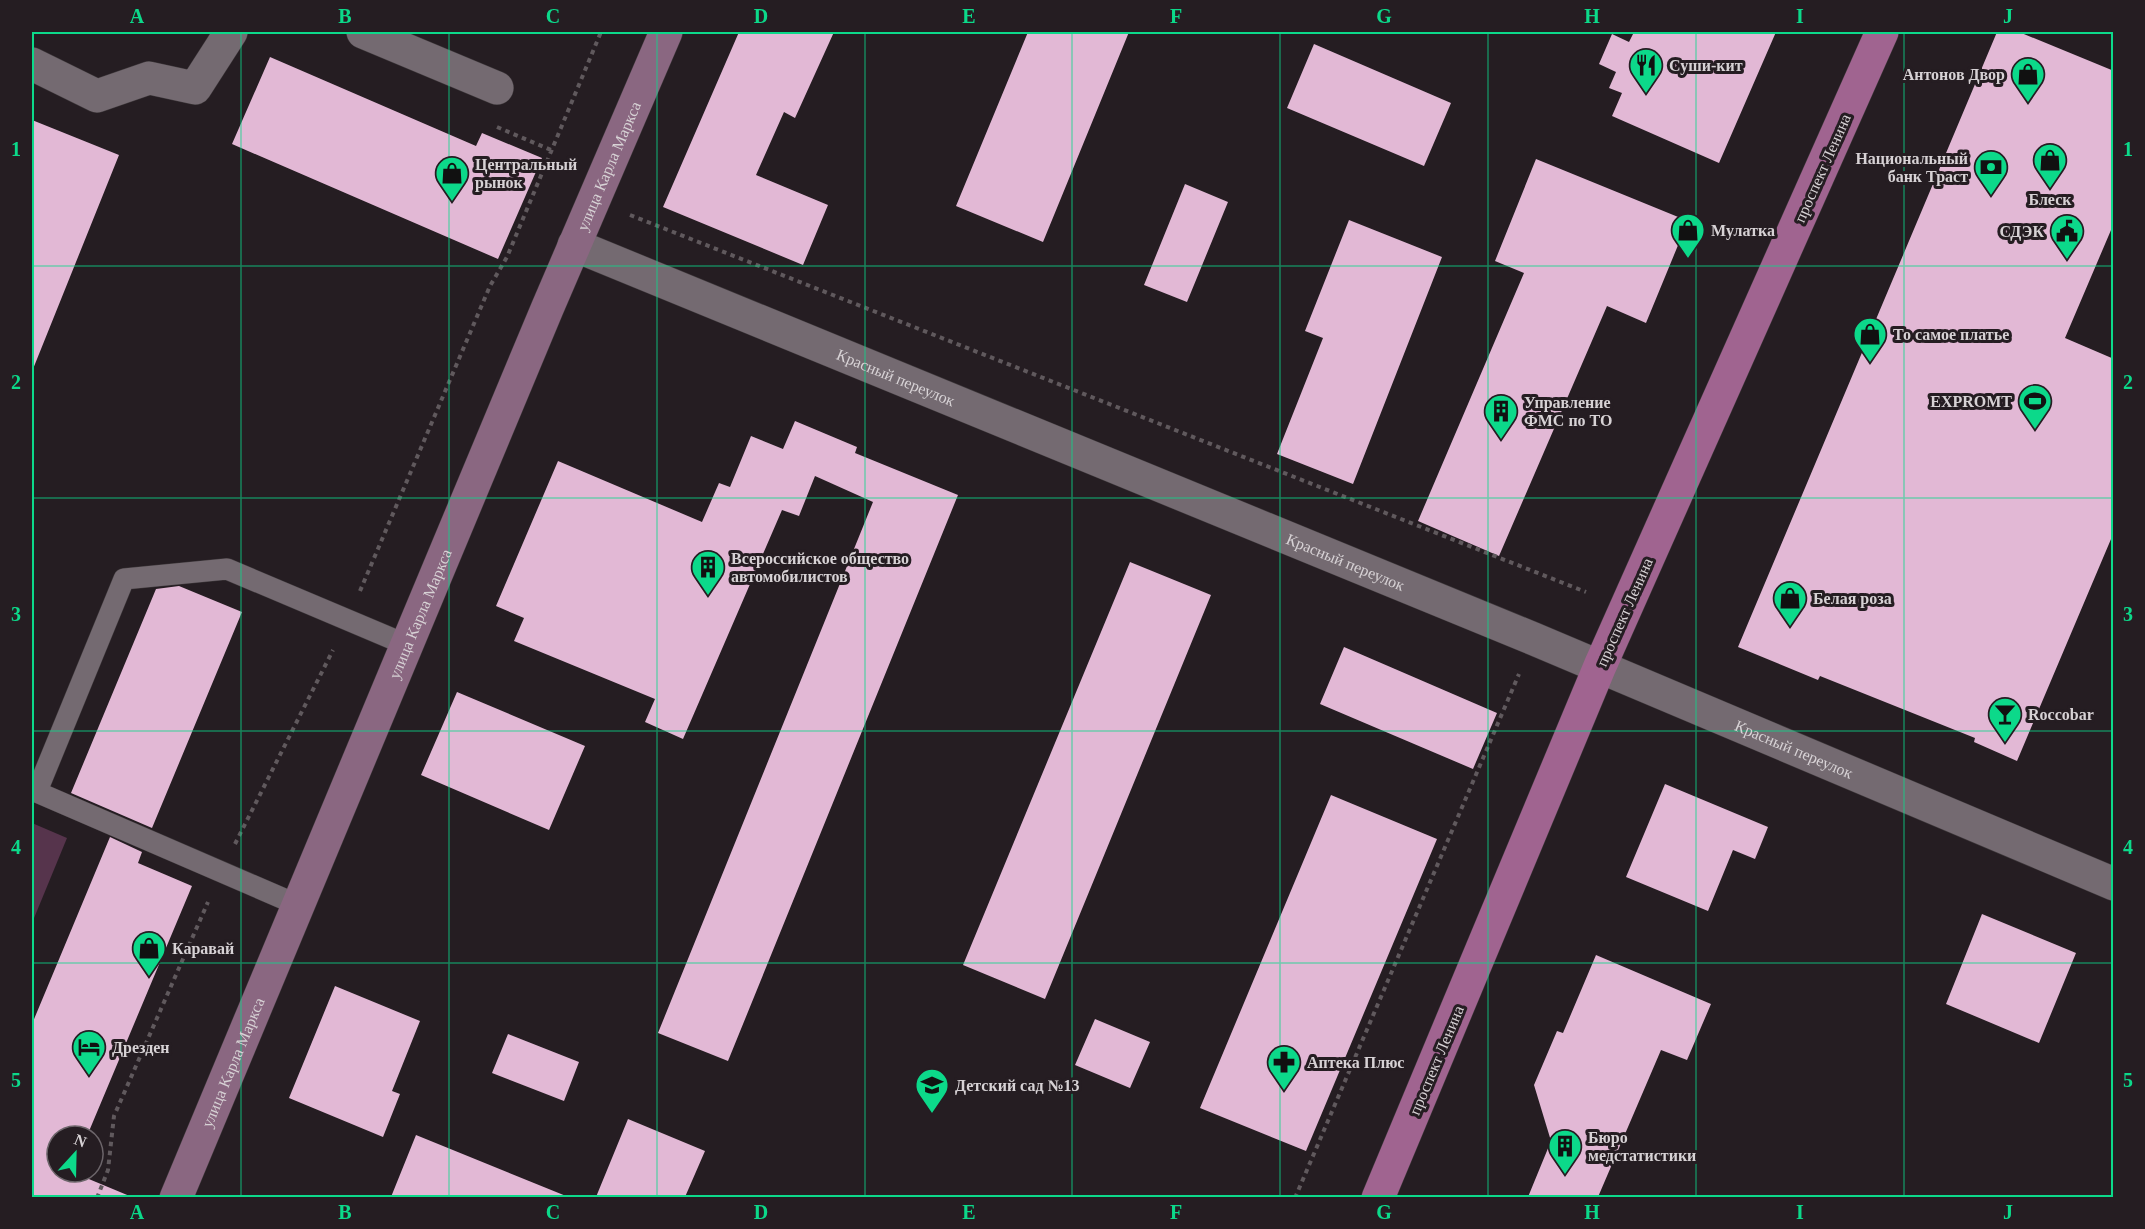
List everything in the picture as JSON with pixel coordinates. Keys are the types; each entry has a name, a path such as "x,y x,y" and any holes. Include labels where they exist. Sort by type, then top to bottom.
{"main road":[{"name":"проспект Ленина","path":"1378,1197 1600,666 1882,32"}],"street":[{"path":"32,64 97,96 149,78 195,88 231,32"},
{"path":"363,32 497,88"},
{"name":"улица Карла Маркса","path":"176,1197 574,245 666,32"},
{"name":"Красный переулок","path":"574,245 1600,666 2114,884"}],"lane":[{"path":"298,905 34,790 124,579 227,569 407,645"}],"path":[{"path":"630,215 1586,592"},
{"path":"1295,1197 1519,674"}],"shaded area":[{"path":"32,823 67,838 32,923"}],"building":[{"path":"739,32 834,32 795,118 784,112 756,175 828,205 803,265 663,207"},
{"path":"1028,32 1129,32 1043,242 956,206"},
{"path":"1634,32 1776,32 1719,163 1612,116 1622,93 1609,88 1616,72 1599,64 1612,34 1629,42"},
{"path":"1997,32 2019,32 2114,71 2114,223 2065,338 2114,359 2114,532 2017,761 1974,742 1975,738 1820,676 1818,680 1738,647"},
{"path":"1314,44 1451,103 1424,166 1287,108"},
{"path":"270,57 476,146 482,133 542,158 498,259 232,144"},
{"path":"32,120 119,155 33,369 32,369"},
{"path":"1536,159 1688,221 1646,323 1607,306 1499,556 1418,521 1524,273 1495,261"},
{"path":"1185,184 1228,202 1187,302 1144,285"},
{"path":"1349,220 1442,257 1353,484 1277,454 1323,338 1305,331"},
{"path":"795,421 857,447 855,453 958,495 728,1061 658,1033 873,502 815,476 799,516 782,510 683,739 645,722 655,699 514,641 524,618 496,606 558,461 702,522 719,483 730,487 751,436 783,449"},
{"path":"1130,562 1211,595 1045,999 963,965"},
{"path":"179,586 242,612 152,828 71,793 156,589"},
{"path":"1344,647 1497,713 1473,769 1320,704"},
{"path":"457,692 585,746 549,830 421,775"},
{"path":"1665,784 1768,827 1755,859 1733,850 1708,911 1626,877"},
{"path":"1331,795 1437,839 1306,1151 1200,1108"},
{"path":"110,837 142,852 138,863 192,886 92,1124 45,1124 45,1184 101,1184 132,1197 32,1197 32,1024"},
{"path":"1982,914 2076,953 2039,1043 1946,1004"},
{"path":"1596,955 1711,1004 1687,1060 1661,1050 1598,1197 1528,1197 1551,1141 1534,1085 1557,1031 1563,1033"},
{"path":"335,986 420,1021 392,1091 400,1094 383,1137 289,1098"},
{"path":"1095,1019 1150,1042 1130,1088 1075,1065"},
{"path":"508,1034 579,1062 564,1101 492,1073"},
{"path":"628,1119 705,1151 685,1197 596,1197"},
{"path":"416,1135 566,1196 566,1197 391,1197"}],"place":[{"name":"Суши-кит","path":"1646,94"},
{"name":"Антонов Двор","path":"2028,103"},
{"name":"Блеск","path":"2050,189"},
{"name":"Национальный банк Траст","path":"1991,196"},
{"name":"Центральный рынок","path":"452,202"},
{"name":"Мулатка","path":"1688,259"},
{"name":"СДЭК","path":"2067,260"},
{"name":"То самое платье","path":"1870,363"},
{"name":"EXPROMT","path":"2035,430"},
{"name":"Управление ФМС по ТО","path":"1501,440"},
{"name":"Всероссийское общество автомобилистов","path":"708,596"},
{"name":"Белая роза","path":"1790,627"},
{"name":"Roccobar","path":"2005,743"},
{"name":"Каравай","path":"149,977"},
{"name":"Дрезден","path":"89,1076"},
{"name":"Аптека Плюс","path":"1284,1091"},
{"name":"Детский сад №13","path":"932,1114"},
{"name":"Бюро медстатистики","path":"1565,1175"}]}
